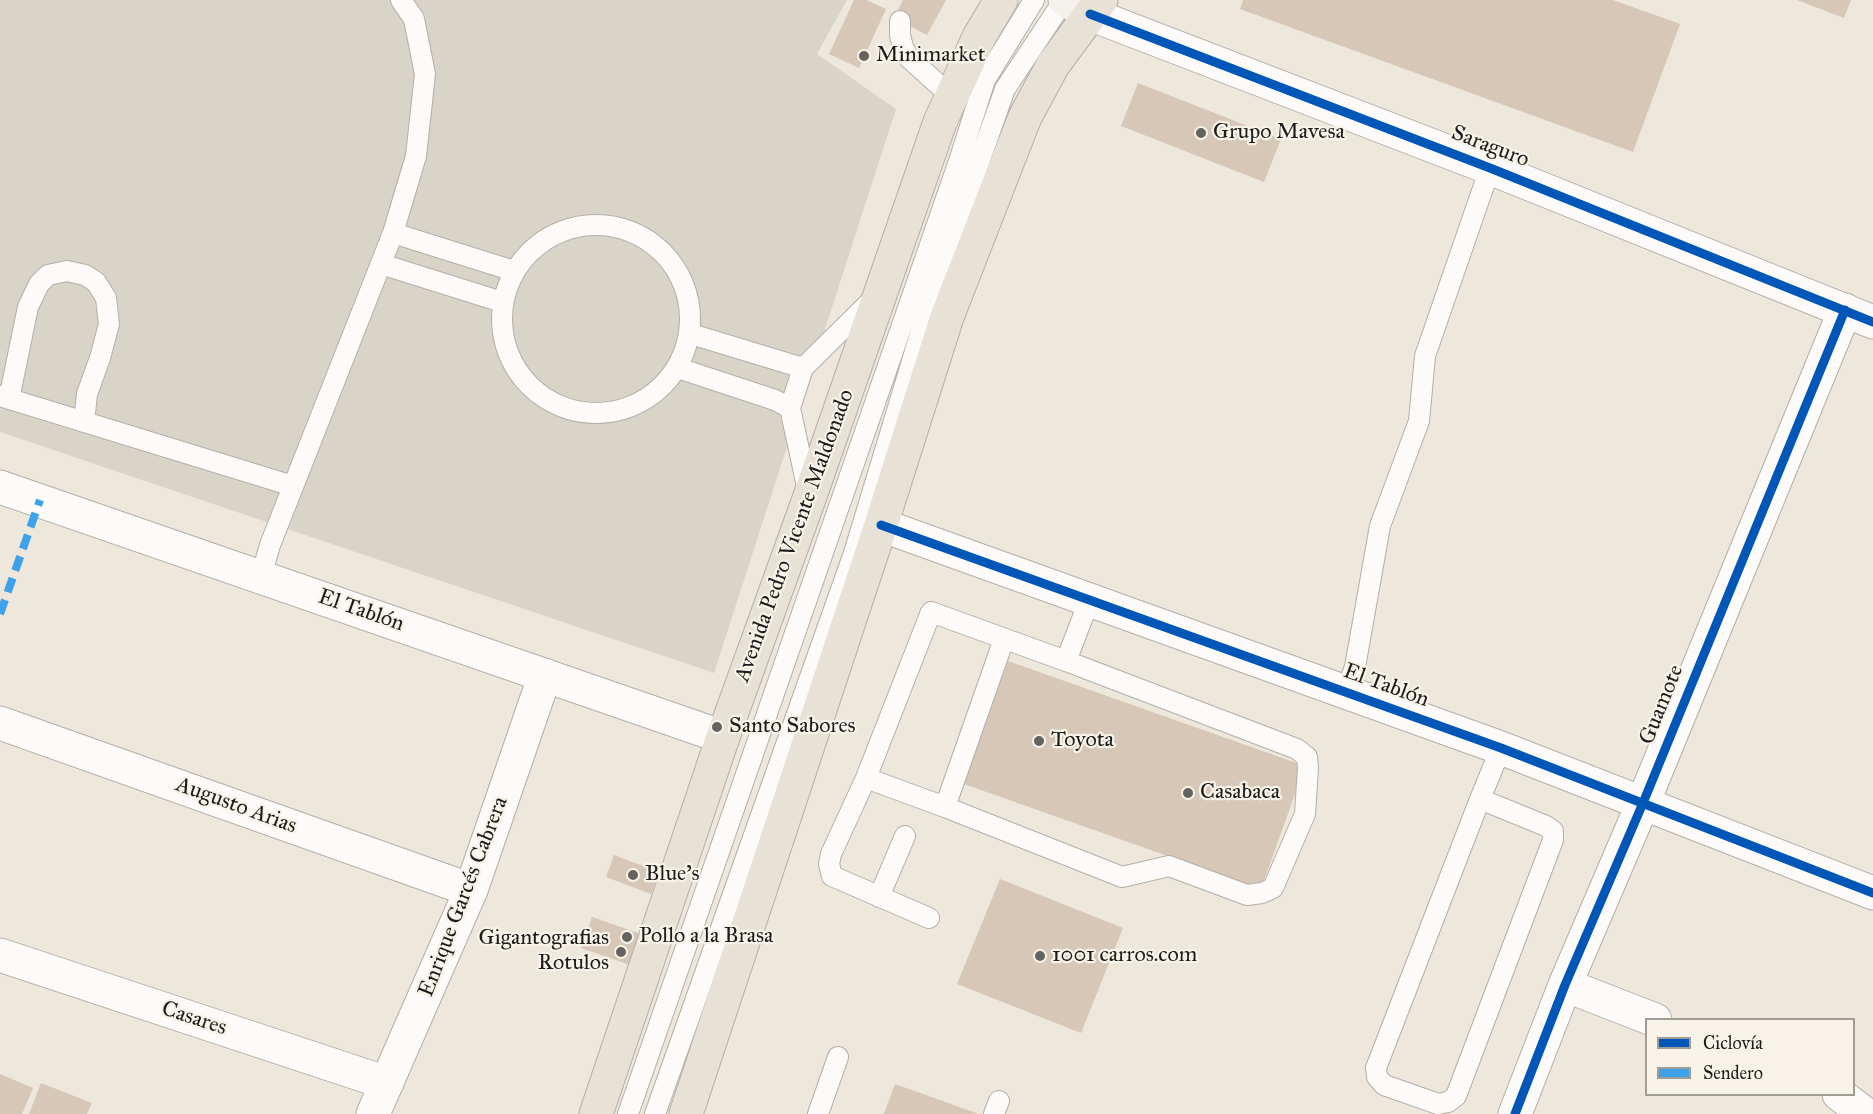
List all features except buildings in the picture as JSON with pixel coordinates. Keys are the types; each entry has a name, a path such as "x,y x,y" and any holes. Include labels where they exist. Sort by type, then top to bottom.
{"main road":[{"name":"Avenida Pedro Vicente Maldonado","path":"596,1114 723,737 809,499 939,122 979,37 1001,0"},
{"path":"686,1114 882,525 947,317 1025,117 1053,64 1080,4"}],"street":[{"name":"Saraguro","path":"1080,4 1859,316"},
{"name":"Guamote","path":"1515,1114 1565,985 1643,803 1859,316"},
{"name":"El Tablón","path":"0,487 723,737"},
{"name":"El Tablón","path":"882,525 1501,748 1873,893"},
{"name":"Enrique Garcés Cabrera","path":"373,1114 471,890 545,675"},
{"name":"Augusto Arias","path":"0,723 471,890"},
{"name":"Casares","path":"0,955 387,1083"},
{"path":"1565,985 1650,1018"},
{"path":"1840,1096 1865,1114"}],"lane":[{"path":"261,576 270,544 393,233 416,156 425,74 414,19 401,0"},
{"path":"628,1114 958,164 985,80 1034,0"},
{"path":"655,1114 854,553 933,292 1005,89 1080,4"},
{"path":"900,21 900,35 909,57 951,96"},
{"path":"1346,692 1355,667 1380,526 1419,421 1425,356 1490,168"},
{"path":"596,224 629,229 657,246 679,271 690,302 691,334 678,368 656,393 627,409 595,414 562,408 534,391 513,366 502,334 502,302 514,271 535,246 564,229 596,224"},
{"path":"393,233 514,271"},
{"path":"381,264 502,302"},
{"path":"84,422 87,394 109,324 106,298 96,282 85,275 67,271 48,275 39,284 28,307 4,397 84,422 293,486"},
{"path":"809,499 790,408 803,368 871,302 885,280"},
{"path":"691,334 803,368"},
{"path":"678,368 775,400 790,408"},
{"path":"1066,661 1089,601"},
{"path":"866,778 1122,878 1170,866 1247,895 1262,893 1273,888 1305,814 1307,757 1298,749 931,612 866,778 831,854 829,864 832,876 929,918"},
{"path":"945,807 1004,639"},
{"path":"1480,799 1546,826 1554,831 1554,840 1456,1096 1448,1102 1438,1104 1384,1085 1377,1077 1376,1068 1480,799 1501,748"},
{"path":"879,897 905,836"},
{"path":"818,1114 838,1057"}],"shaded area":[{"path":"0,0 847,0 817,54 896,109 714,673 0,432"}],"marked path":[{"path":"0,614 40,500"}],"cycle path":[{"path":"1090,14 1490,168 1873,322"},
{"path":"1515,1114 1565,985 1643,803 1845,310"},
{"path":"881,525 1501,748 1873,893"}],"place":[{"name":"Minimarket","path":"864,56"},
{"name":"Grupo Mavesa","path":"1201,133"},
{"name":"Santo Sabores","path":"717,727"},
{"name":"Toyota","path":"1039,741"},
{"name":"Casabaca","path":"1188,793"},
{"name":"Blue's","path":"633,875"},
{"name":"Pollo a la Brasa","path":"627,937"},
{"name":"Gigantografias Rotulos","path":"621,952"},
{"name":"1001 carros.com","path":"1040,956"}]}
